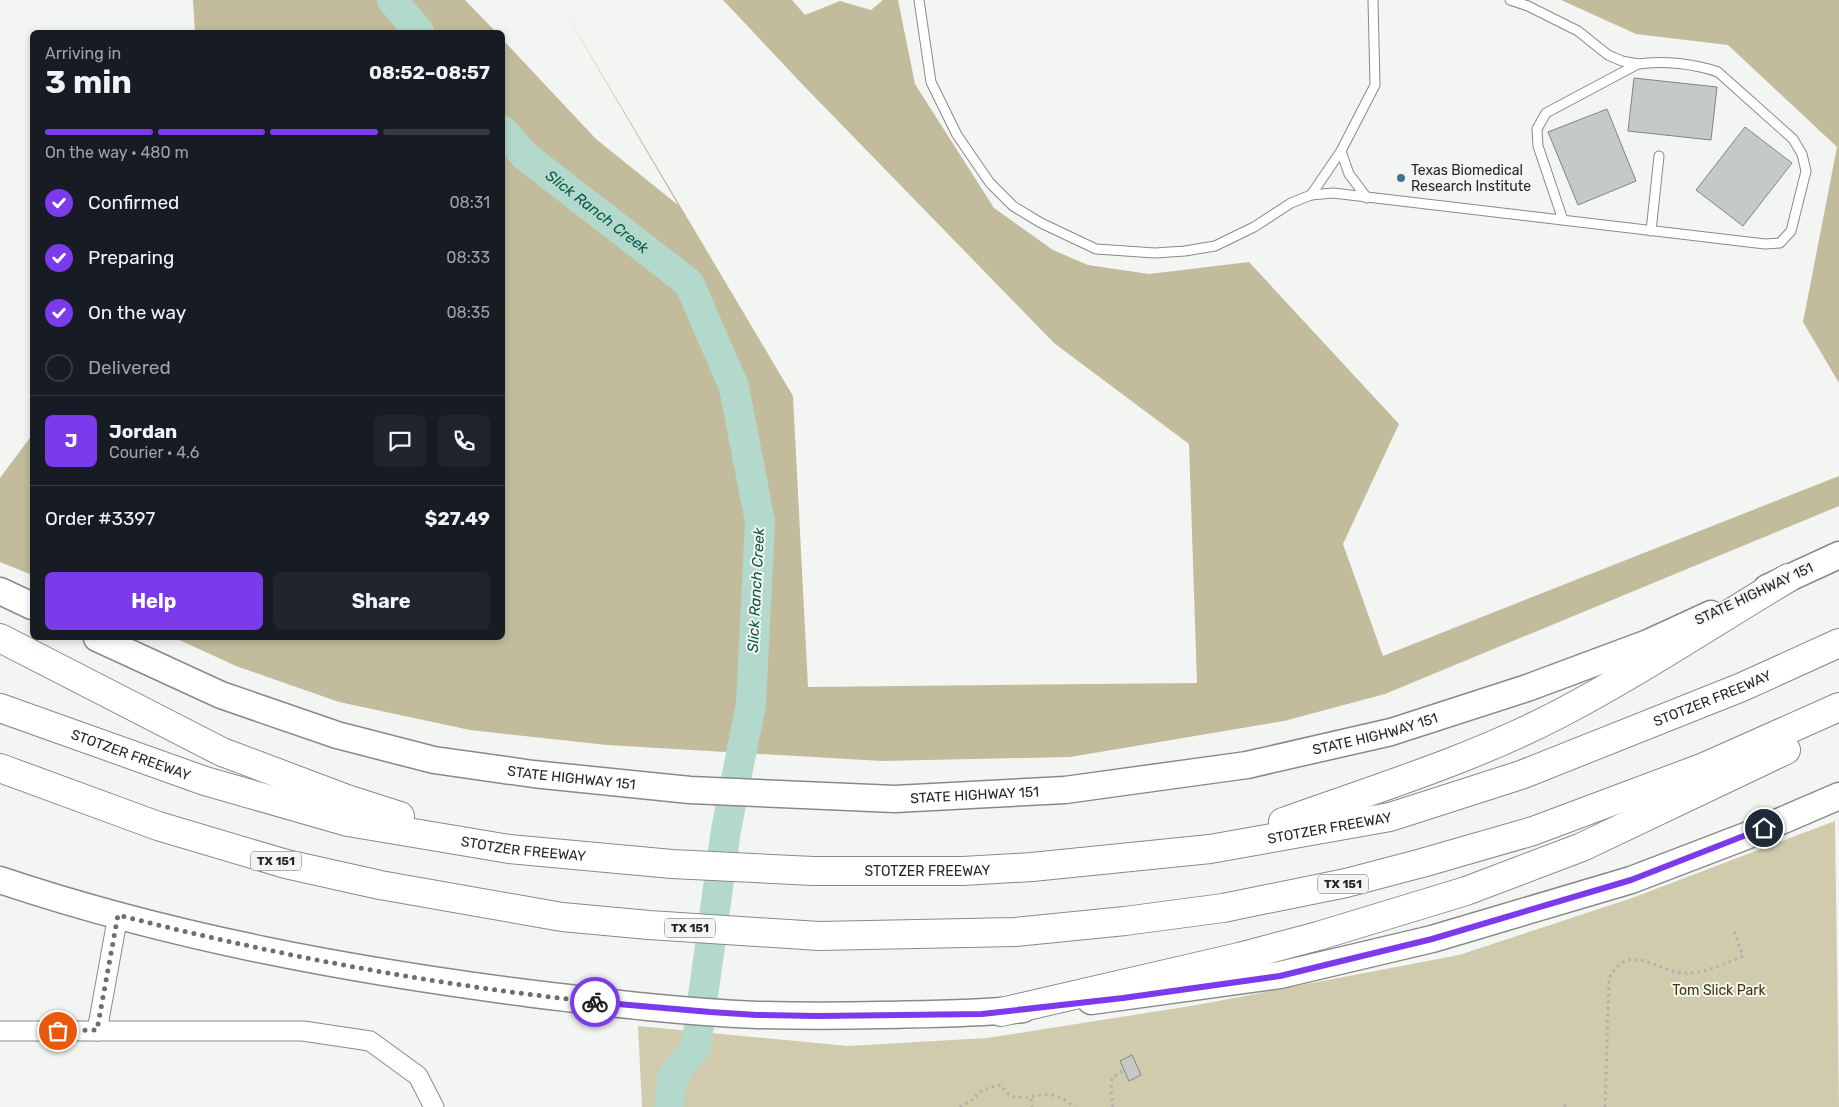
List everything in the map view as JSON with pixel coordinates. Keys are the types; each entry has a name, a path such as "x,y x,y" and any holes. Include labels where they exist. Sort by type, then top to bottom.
{"highway":[{"path":"1210,849 1456,760 1557,715 1608,687 1788,578"},
{"path":"0,638 222,752 347,800 509,849"},
{"name":"STOTZER FREEWAY","path":"0,708 205,781 338,819 509,849 672,864 813,871 983,870 1032,867 1210,849 1390,816 1522,775 1742,687 1839,643"},
{"name":"TX 151","path":"0,768 158,826 286,864 380,885 562,917 649,925 819,936 1014,932 1116,922 1222,908 1346,883 1532,831 1704,767 1839,707"},
{"path":"1001,1012 1239,957 1328,933 1466,891 1590,843 1839,726"}],"main road":[{"name":"STATE HIGHWAY 151","path":"101,640 221,695 346,737 434,760 533,774 690,790 895,799 1065,790 1247,765 1390,732 1526,688 1648,643 1839,555"},
{"path":"0,591 30,605"},
{"path":"0,880 57,900 245,946 440,982 589,1001 710,1012 818,1016 982,1014 1123,998 1280,976 1432,939 1631,880 1746,836 1839,796"}],"street":[{"path":"97,1030 118,915"},
{"path":"0,1031 303,1031 370,1041 418,1076 434,1107"}],"lane":[{"path":"918,0 931,82 957,135 990,184 1013,206 1040,223 1096,249 1155,253 1215,246 1254,227 1290,203 1311,195 1333,193 1765,244 1780,243 1791,231 1806,171 1802,154 1793,139 1718,72 1707,68 1652,62 1638,64 1622,61 1608,55 1578,31 1528,6 1510,0"},
{"path":"1311,195 1341,151 1375,86 1373,0"},
{"path":"1563,220 1538,146 1537,129 1546,113 1638,64"},
{"path":"1341,151 1349,174 1367,198"},
{"path":"1651,231 1659,156"}],"path":[{"path":"1605,1107 1609,978 1614,969 1628,960 1636,960 1646,961 1677,972 1688,974 1701,972 1743,956 1734,931"},
{"path":"1113,1107 1112,1078 1124,1070"},
{"path":"960,1107 965,1103 969,1104 982,1090 1001,1085 1005,1097 1010,1101"},
{"path":"1024,1103 1031,1099 1050,1095 1076,1107"},
{"path":"1031,1099 1032,1107"}],"green space":[{"name":"Tom Slick Park","path":"1835,821 1839,1107 642,1107 638,1026 848,1046 987,1038 1197,1005 1459,955 1632,898"}],"shaded area":[{"path":"193,0 465,0 494,30 195,30"},
{"path":"558,0 793,396 808,687 1197,683 1189,444 1054,343 723,0 792,0 805,15 840,1 871,10 883,0 898,0 915,84 994,208 1053,250 1088,265 1149,274 1249,262 1399,424 1343,544 1383,656 1839,476 1839,506 1385,694 1284,721 1070,757 882,761 607,745 470,730 339,702 236,666 179,640 505,640 505,42 596,139 678,205"},
{"path":"1561,0 1839,0 1839,383 1803,322 1837,147 1728,45 1636,34"},
{"path":"30,438 30,574 0,562 0,478"}],"building":[{"path":"1634,78 1717,87 1711,140 1628,131"},
{"path":"1607,109 1636,181 1578,205 1548,132"},
{"path":"1745,127 1792,163 1743,226 1696,190"},
{"path":"1132,1055 1141,1075 1129,1081 1120,1061"}],"waterway":[{"name":"Slick Ranch Creek","path":"392,0 417,30"},
{"name":"Slick Ranch Creek","path":"505,133 525,156 689,283 734,387 760,522 751,704 726,830 696,1047 672,1077 669,1107"}],"way so far":[{"path":"58,1031 97,1030 118,915 245,946 321,961 440,982 595,1002"}],"place":[{"name":"Texas Biomedical Research Institute","path":"1401,178"}],"route":[{"path":"595,1002 757,1015 982,1014 1123,998 1280,976 1432,939 1631,880 1764,828"}]}
